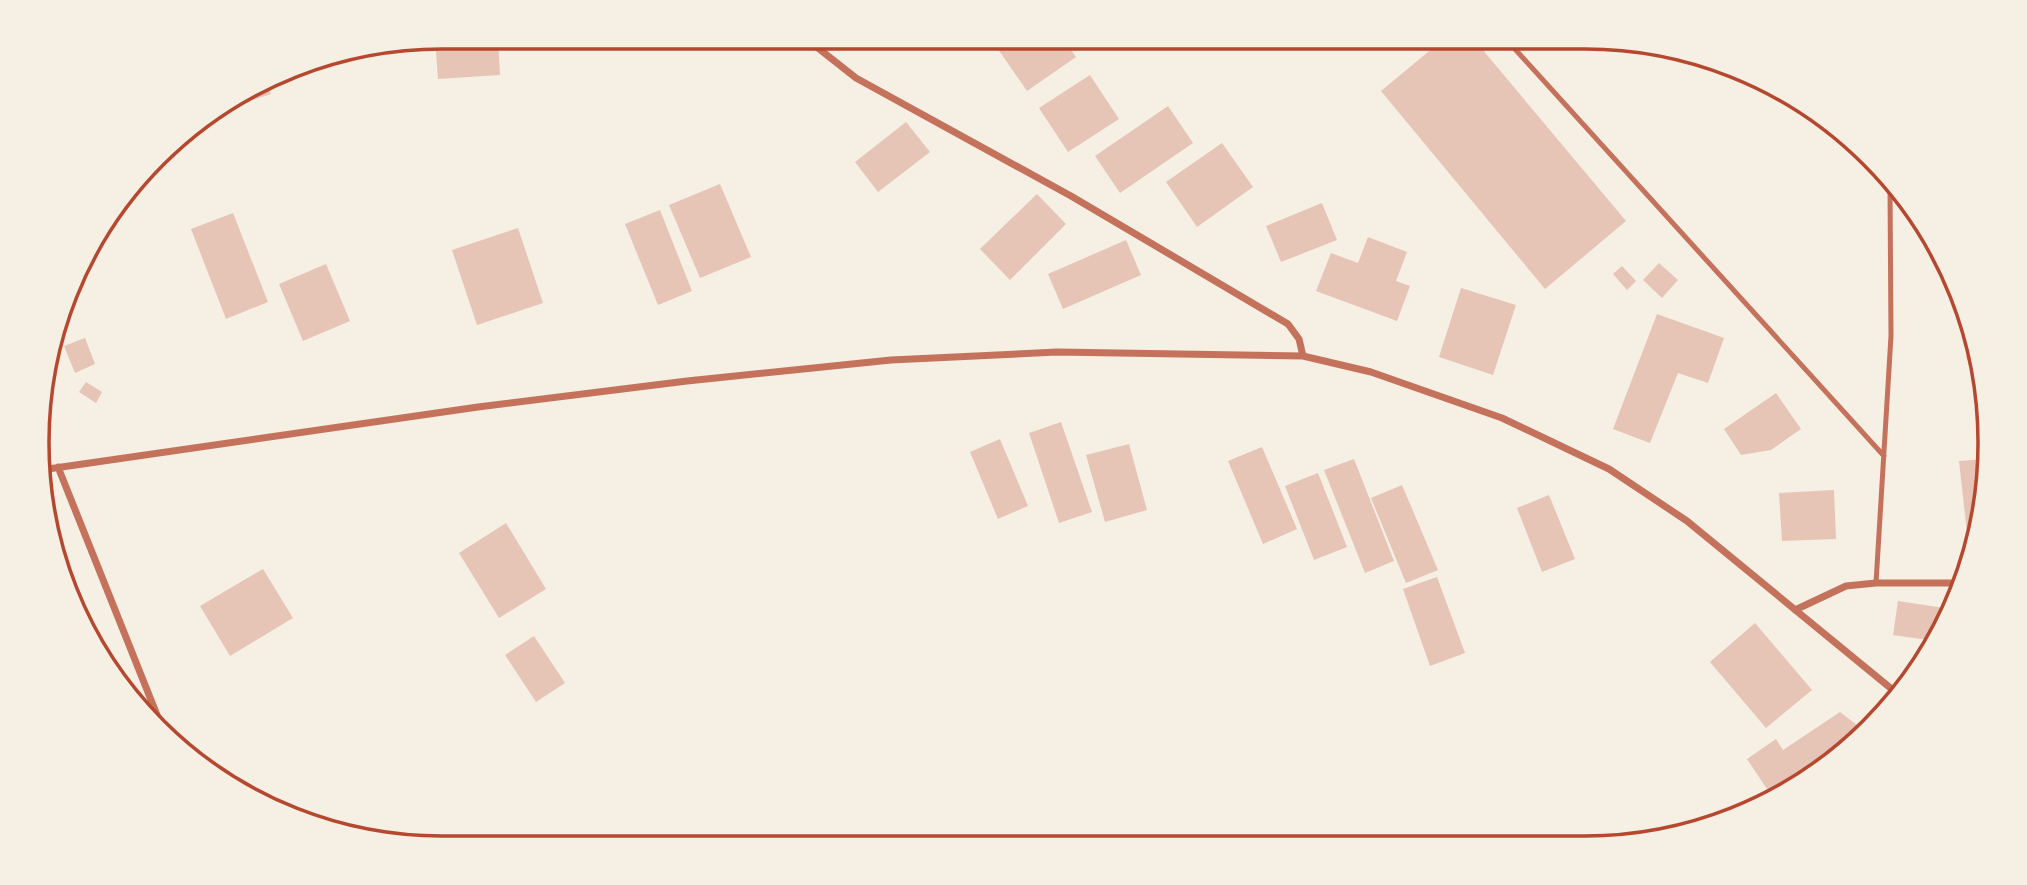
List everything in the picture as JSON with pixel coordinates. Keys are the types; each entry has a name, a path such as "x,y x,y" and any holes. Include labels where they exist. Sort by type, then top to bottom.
{"street":[{"path":"819,49 856,78 1071,196 1288,324 1299,339 1303,356"},
{"path":"50,468 478,407 687,381 891,360 1057,352 1303,356 1371,372 1502,418 1609,469 1688,521 1891,689"},
{"path":"58,467 156,712"},
{"path":"1795,610 1846,586 1876,583 1952,583"}],"lane":[{"path":"1515,49 1884,456"},
{"path":"1876,583 1891,336 1890,195"}],"building":[{"path":"436,49 499,49 500,75 438,79"},
{"path":"998,49 1070,49 1076,57 1027,91"},
{"path":"1432,49 1482,49 1626,221 1545,289 1381,91"},
{"path":"1090,75 1119,119 1068,152 1039,108"},
{"path":"269,89 271,94 246,102"},
{"path":"1168,106 1193,143 1120,193 1095,156"},
{"path":"906,122 930,152 878,192 855,162"},
{"path":"1222,143 1253,187 1197,227 1166,182"},
{"path":"720,184 751,257 700,278 669,205"},
{"path":"1037,194 1066,224 1010,280 980,249"},
{"path":"1322,203 1337,240 1281,262 1266,226"},
{"path":"660,210 692,291 658,305 625,224"},
{"path":"233,213 268,302 226,319 191,229"},
{"path":"518,228 543,303 477,325 452,250"},
{"path":"1368,237 1407,252 1396,281 1410,286 1397,321 1316,291 1331,253 1358,263"},
{"path":"1126,240 1141,275 1063,309 1048,274"},
{"path":"1659,263 1678,280 1662,298 1643,280"},
{"path":"326,264 350,321 303,341 279,284"},
{"path":"1622,266 1636,281 1627,290 1613,274"},
{"path":"1461,288 1516,305 1493,375 1439,357"},
{"path":"1657,314 1724,338 1708,383 1678,373 1650,443 1613,429"},
{"path":"85,338 95,364 75,373 64,346"},
{"path":"86,382 102,392 96,403 79,392"},
{"path":"1776,393 1801,429 1771,450 1741,455 1724,429"},
{"path":"1061,422 1092,512 1059,523 1029,433"},
{"path":"1000,439 1028,506 998,519 970,452"},
{"path":"1129,444 1147,510 1105,522 1086,455"},
{"path":"1262,447 1297,529 1263,544 1228,461"},
{"path":"1354,459 1394,561 1365,573 1324,470"},
{"path":"1977,460 1975,494 1967,534 1959,461"},
{"path":"1318,473 1347,547 1314,560 1285,486"},
{"path":"1402,485 1438,570 1406,583 1371,498"},
{"path":"1834,490 1836,539 1782,541 1779,493"},
{"path":"1549,495 1575,559 1542,572 1517,508"},
{"path":"506,523 546,589 499,618 459,553"},
{"path":"263,569 293,618 230,656 200,606"},
{"path":"1437,577 1465,653 1430,666 1403,589"},
{"path":"1898,601 1941,608 1925,640 1893,635"},
{"path":"1755,623 1812,690 1766,728 1710,662"},
{"path":"534,636 565,683 536,702 505,655"},
{"path":"1840,712 1858,726 1824,755 1768,790 1747,759 1776,739 1783,750"}]}
